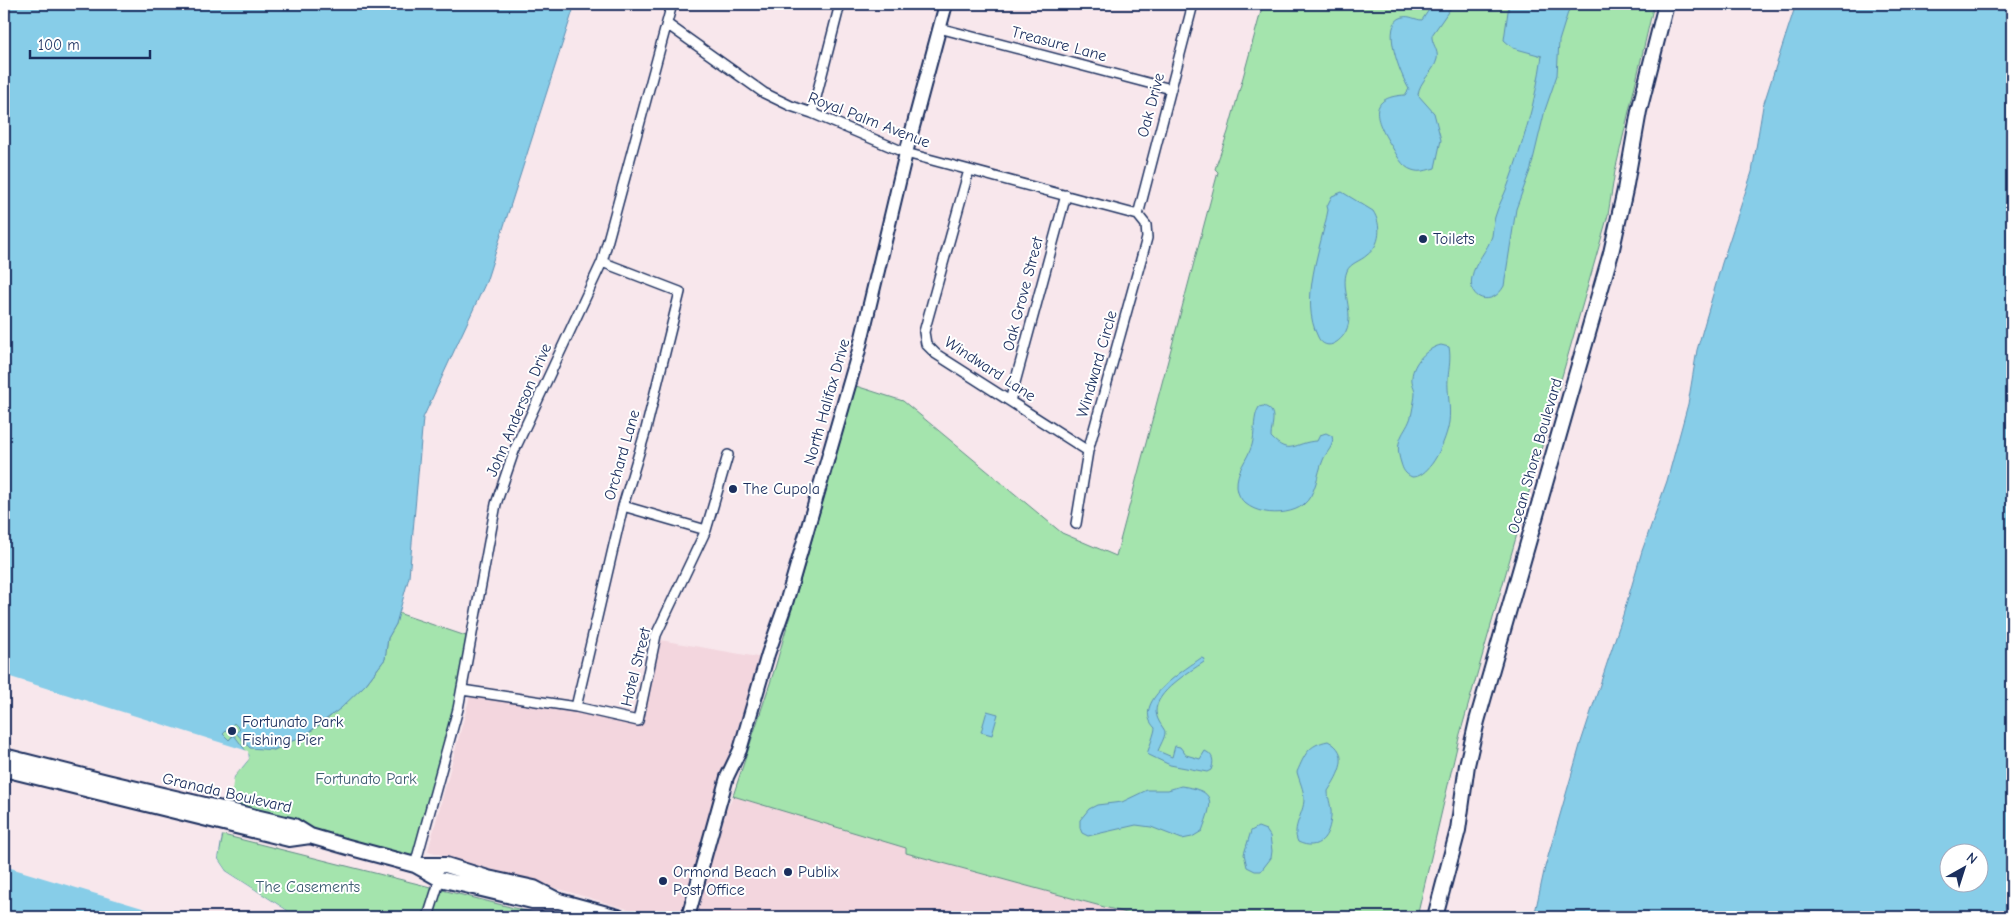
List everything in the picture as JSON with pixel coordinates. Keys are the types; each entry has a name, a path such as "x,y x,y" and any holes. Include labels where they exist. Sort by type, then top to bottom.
{"main road":[{"name":"Ocean Shore Boulevard","path":"1435,917 1458,830 1467,765 1477,721 1611,253 1625,190 1639,111 1666,4"},
{"name":"Granada Boulevard","path":"4,756 250,823 289,839 310,836 415,865"},
{"name":"Granada Boulevard","path":"4,769 250,823"},
{"path":"415,865 446,865 488,878"},
{"path":"415,865 440,879 532,902 559,901"},
{"path":"440,879 456,873 488,878 534,888 559,901 618,917"}],"street":[{"name":"John Anderson Drive","path":"415,865 462,690 496,504 514,451 602,262 672,4"},
{"path":"812,113 840,4"},
{"name":"North Halifax Drive","path":"688,917 727,777 740,750 827,465 858,354 906,153 946,4"},
{"name":"Oak Drive","path":"1138,215 1193,4"},
{"name":"Royal Palm Avenue","path":"667,24 764,93 906,153 1138,215"},
{"name":"Treasure Lane","path":"939,28 1171,89"},
{"name":"Windward Lane","path":"969,170 924,332 926,344 936,354 1088,451"},
{"name":"Oak Grove Street","path":"1010,401 1066,195"},
{"name":"Windward Circle","path":"1076,524 1088,451 1147,238 1146,225 1138,215"},
{"name":"Orchard Lane","path":"576,707 623,506 644,433 680,292 602,262"},
{"name":"Hotel Street","path":"462,690 576,707 638,721 656,635 706,530 728,455"},
{"path":"623,506 706,530"},
{"path":"428,917 440,879"}],"shaded area":[{"path":"660,640 763,658 683,917 655,917 428,851 470,696 571,711 640,725"},
{"path":"733,796 907,848 906,853 1141,917 694,917 727,809"}],"green space":[{"path":"1263,4 1654,4 1615,171 1608,215 1460,734 1417,917 1141,917 906,853 906,848 733,796 775,668 856,386 903,401 1062,533 1116,556 1218,172 1215,169 1228,132"},
{"name":"Fortunato Park","path":"398,613 472,638 415,865 225,811 234,777 249,759 233,735 229,740 223,734 234,723 240,729 236,733 274,750 308,733 324,722 366,684 385,659 388,638 396,624"},
{"name":"The Casements","path":"223,835 550,917 297,917 226,871 218,859"}],"water":[{"path":"4,4 575,4 486,282 423,418 409,577 396,624 388,638 385,659 366,684 341,708 308,733 274,750 250,748 236,733 240,729 234,723 223,734 229,740 234,735 249,755 247,762 236,774 231,785 218,859 226,871 297,917 4,917"},
{"path":"1433,4 1450,4 1450,9 1432,35 1437,59 1421,85 1418,95 1434,113 1441,140 1435,168 1418,171 1408,168 1400,160 1382,129 1378,113 1379,106 1384,101 1392,97 1405,95 1409,89 1401,73 1394,50 1392,39 1396,21 1403,17 1422,20"},
{"path":"1509,4 1569,4 1569,9 1559,41 1557,75 1545,110 1531,168 1516,209 1504,286 1499,293 1487,299 1482,298 1473,291 1471,285 1473,272 1492,236 1496,213 1519,154 1533,105 1542,56 1513,48 1504,40"},
{"path":"1796,4 2012,4 2012,917 1534,917 1545,867 1581,742 1642,551 1667,481 1688,404 1697,350 1722,263 1752,172 1763,106"},
{"path":"1342,192 1373,211 1378,222 1379,234 1372,251 1347,271 1345,285 1349,316 1348,324 1341,339 1328,345 1319,339 1313,322 1311,291 1313,274 1328,210 1327,206 1332,196"},
{"path":"1441,345 1449,347 1450,351 1448,429 1432,464 1419,476 1412,477 1403,468 1398,446 1412,412 1415,393 1412,379 1413,372 1418,362 1426,353"},
{"path":"1259,407 1268,408 1273,414 1271,437 1283,446 1292,447 1317,441 1320,435 1326,433 1332,436 1333,440 1323,460 1311,496 1303,505 1285,512 1264,512 1254,509 1246,504 1240,496 1237,487 1240,470 1252,445 1257,411"},
{"path":"1201,658 1205,659 1204,662 1174,683 1161,697 1157,705 1157,716 1165,732 1158,751 1172,757 1175,746 1180,747 1186,755 1200,759 1205,751 1212,757 1213,762 1211,770 1207,772 1170,765 1147,754 1155,728 1149,718 1149,708 1154,698 1172,679"},
{"path":"987,711 998,714 992,735 981,732"},
{"path":"1328,741 1339,751 1341,758 1339,771 1328,791 1331,810 1330,823 1326,836 1322,840 1312,845 1305,845 1298,842 1296,836 1304,799 1297,772 1308,751 1316,745"},
{"path":"1181,786 1201,791 1209,799 1210,805 1202,831 1192,837 1182,839 1151,827 1136,825 1088,836 1082,833 1080,820 1089,809 1097,805 1122,802 1147,790 1168,790"},
{"path":"1258,827 1266,830 1270,836 1272,851 1271,858 1261,871 1255,871 1247,867 1244,854 1251,831"}],"pier":[{"path":"4,675 248,751 249,759 234,777 225,836 222,835 218,859 226,871 297,917 172,917 4,866"}],"place":[{"name":"Toilets","path":"1423,239"},
{"name":"The Cupola","path":"733,489"},
{"name":"Fortunato Park Fishing Pier","path":"232,731"},
{"name":"Publix","path":"788,872"},
{"name":"Ormond Beach Post Office","path":"663,881"}]}
